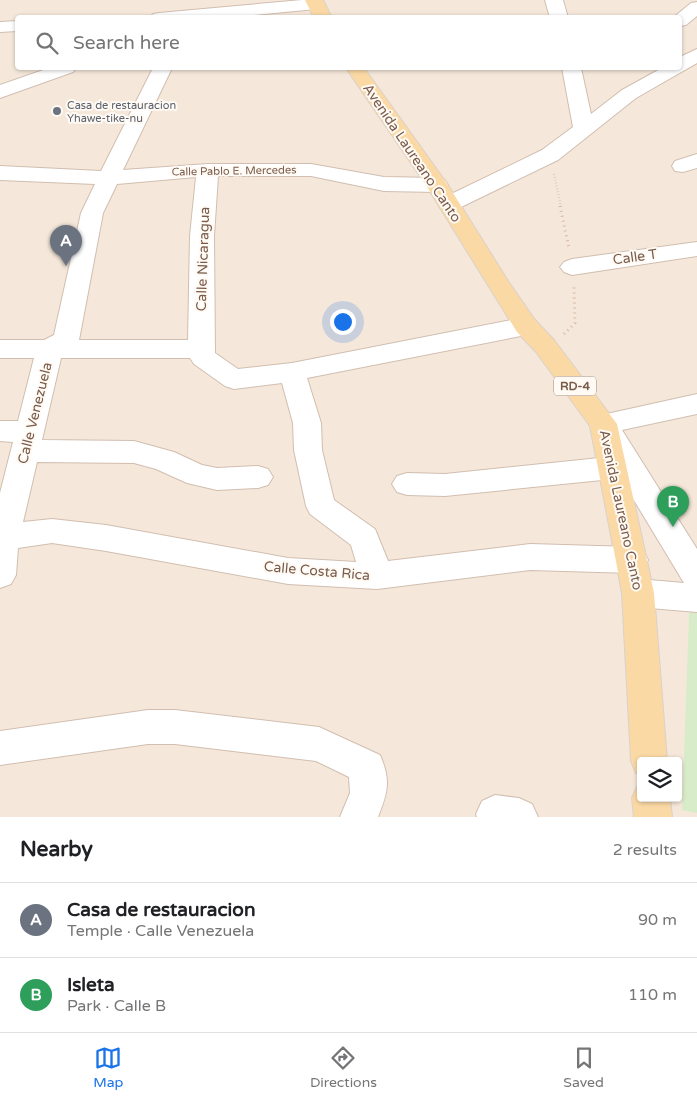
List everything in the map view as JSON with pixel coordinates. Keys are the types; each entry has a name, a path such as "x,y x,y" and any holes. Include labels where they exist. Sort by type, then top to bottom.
{"main road":[{"name":"Avenida Laureano Canto","path":"355,70 443,194 526,326 545,346 603,424 638,593 649,757"},
{"path":"651,802 652,817"}],"street":[{"path":"554,0 557,15"},
{"path":"202,15 317,7"},
{"path":"682,19 697,7"},
{"path":"0,27 15,26"},
{"path":"682,64 697,55"},
{"path":"0,92 60,70"},
{"name":"Calle Venezuela","path":"0,575 4,537 50,348 66,340 92,213 161,70"},
{"path":"571,70 584,129"},
{"path":"629,94 646,70"},
{"name":"Calle Pablo E. Mercedes","path":"0,172 108,178 208,170 311,170 443,194 550,155 629,94 671,70"},
{"name":"Calle Nicaragua","path":"201,350 202,236 208,170"},
{"name":"Calle T","path":"572,267 697,249"},
{"path":"0,349 201,350 203,358 234,379 292,372 526,326"},
{"path":"292,372 307,423 308,450 321,506 364,538 377,576"},
{"path":"697,404 603,424 697,576"},
{"path":"0,431 28,441 134,452 164,460 198,476 217,479 258,477"},
{"path":"407,484 445,485 612,468"},
{"name":"Calle Costa Rica","path":"4,537 52,531 106,538 180,553 288,571 377,576 530,557 632,560"},
{"path":"638,593 697,598"},
{"path":"0,748 148,727 175,727 319,744 367,767 369,793 359,817"}],"path":[{"path":"545,346 563,335 575,323 576,300 572,267 550,155"}],"shaded area":[{"path":"0,0 697,0 697,817 0,817"}],"green space":[{"path":"690,587 697,587 697,813 682,810"}],"place":[{"name":"Casa de restauracion Yhawe-tike-nu","path":"57,111"},
{"name":"Casa de restauracion","path":"66,266"},
{"name":"Isleta","path":"673,527"}]}
